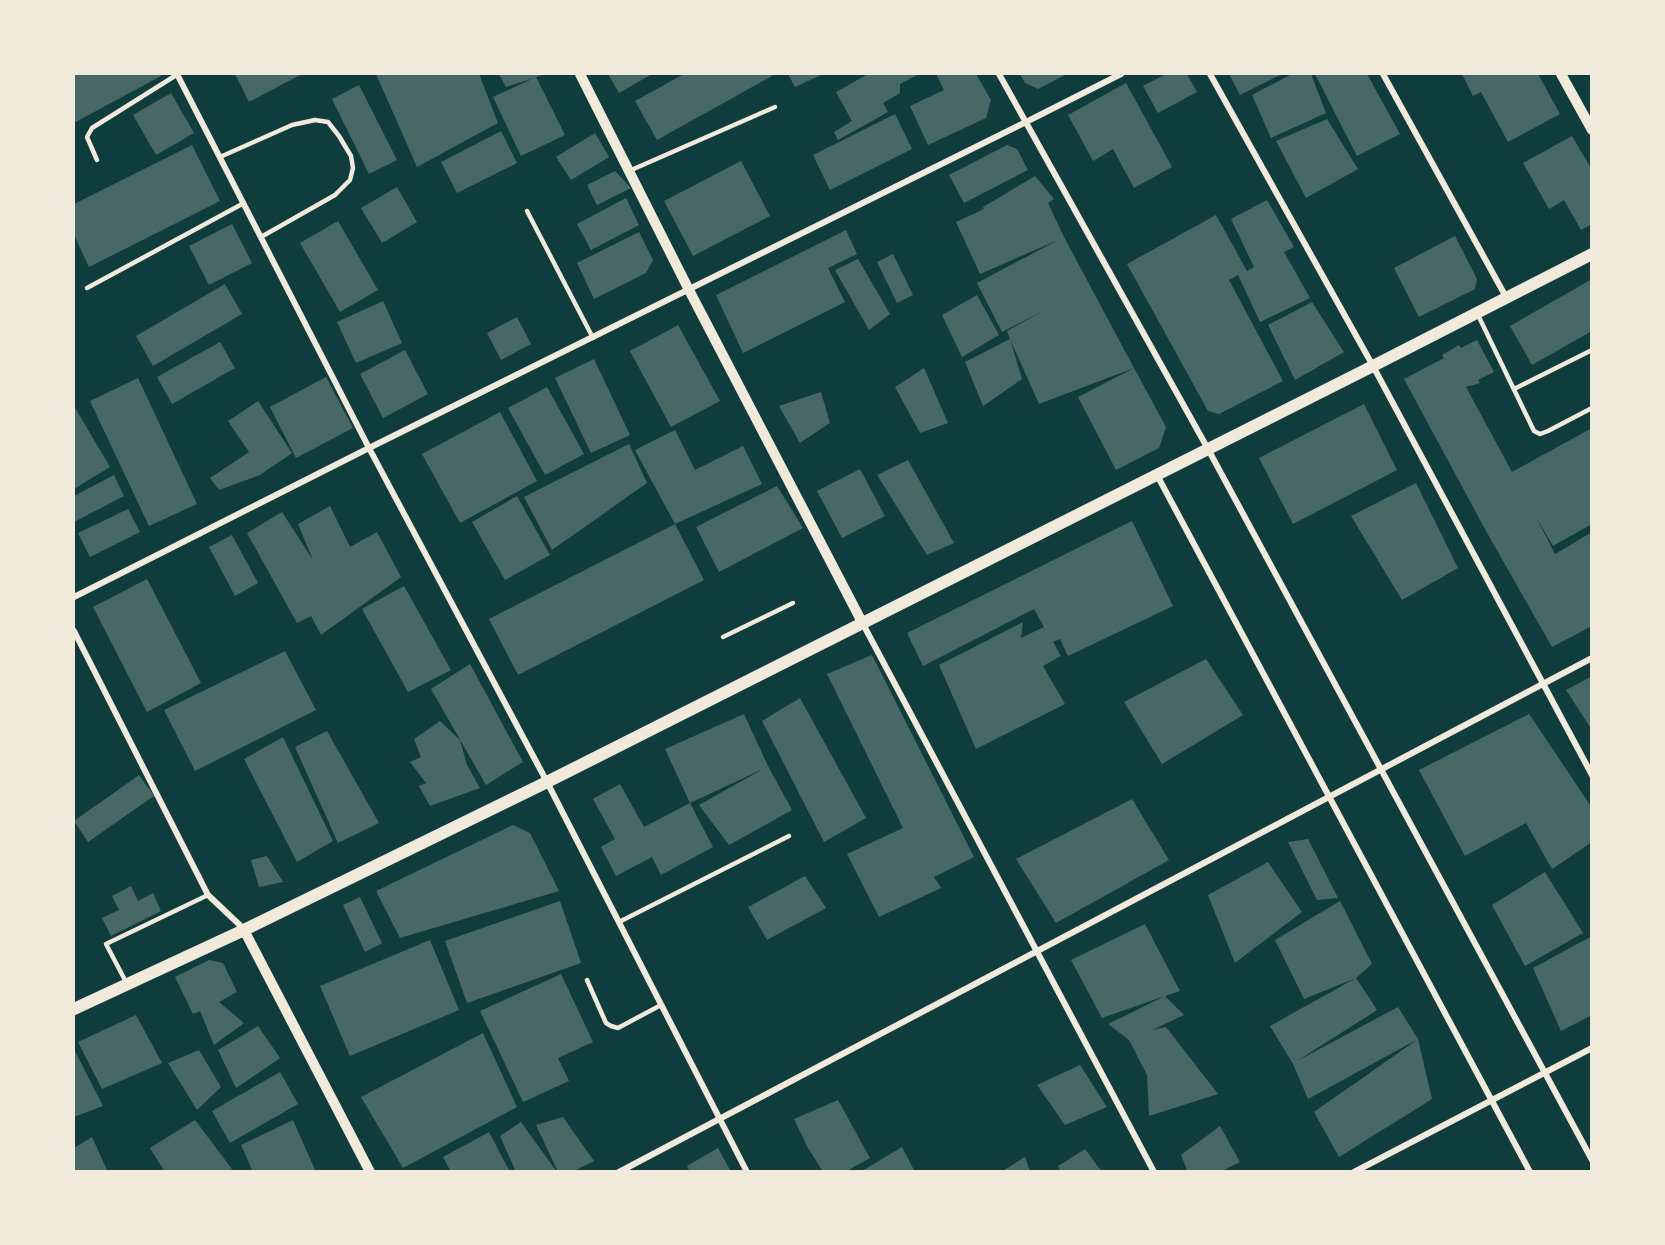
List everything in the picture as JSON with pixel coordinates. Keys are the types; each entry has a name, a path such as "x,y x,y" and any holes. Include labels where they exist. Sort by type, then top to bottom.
{"main road":[{"path":"74,1009 244,930 547,782 1592,254"}],"street":[{"path":"177,74 369,448 547,782 747,1172"},
{"path":"579,74 863,624 1154,1172"},
{"path":"999,74 1208,449 1592,1160"},
{"path":"74,597 1121,74"},
{"path":"1210,74 1373,366 1592,776"},
{"path":"1383,74 1506,297"},
{"path":"1561,74 1592,130"},
{"path":"1158,475 1530,1172"},
{"path":"74,631 208,896 244,930 370,1172"},
{"path":"619,1172 1592,658"},
{"path":"1354,1172 1592,1048"}],"lane":[{"path":"97,160 87,137 92,128 177,74"},
{"path":"629,171 775,107"},
{"path":"220,158 292,124 315,120 328,122 351,156 353,168 350,180 335,195 261,237"},
{"path":"87,288 244,203"},
{"path":"527,211 593,338"},
{"path":"1477,312 1534,431 1540,434 1592,408"},
{"path":"1514,389 1592,350"},
{"path":"723,637 793,603"},
{"path":"619,922 789,836"},
{"path":"127,984 106,944 208,896"},
{"path":"587,980 606,1023 611,1026 618,1028 661,1005"}],"building":[{"path":"74,74 160,74 161,76 74,123"},
{"path":"235,74 302,74 249,102"},
{"path":"376,74 479,74 498,123 417,167"},
{"path":"499,74 545,74 536,77 565,135 521,156 493,97 534,78 506,87"},
{"path":"608,74 652,74 619,93"},
{"path":"684,74 771,74 772,76 657,140 635,101"},
{"path":"788,74 823,74 795,87"},
{"path":"868,74 919,74 900,84 900,93 883,103 888,112 838,140 834,132 852,121 836,92"},
{"path":"936,74 976,74 991,100 986,118 928,145 910,106 944,90"},
{"path":"1020,74 1067,74 1038,89 1025,83"},
{"path":"1166,74 1187,74 1197,92 1158,113 1143,86"},
{"path":"1229,74 1282,74 1240,95"},
{"path":"1292,74 1311,74 1326,113 1271,138 1252,95"},
{"path":"1315,74 1367,74 1400,134 1357,156"},
{"path":"1462,74 1538,74 1560,114 1508,142 1481,92 1473,96"},
{"path":"1126,83 1172,167 1134,188 1113,149 1093,161 1068,115"},
{"path":"359,85 397,160 369,174 332,99"},
{"path":"171,93 194,133 156,155 133,115"},
{"path":"895,114 912,149 830,190 813,155"},
{"path":"1327,119 1358,169 1306,198 1276,141"},
{"path":"501,131 517,163 457,193 441,162"},
{"path":"595,133 609,157 571,180 556,157"},
{"path":"1572,136 1592,170 1592,224 1581,230 1564,200 1549,209 1523,163"},
{"path":"192,145 220,201 89,267 74,235 74,204"},
{"path":"1007,145 1017,149 1028,170 964,203 949,175"},
{"path":"741,161 770,216 693,256 664,201"},
{"path":"615,171 631,188 597,205 587,185"},
{"path":"1035,176 1054,199 1048,203 1064,237 1134,368 1039,404 1007,331 1043,311 1002,332 977,283 1058,240 980,274 956,222 984,209 983,207"},
{"path":"397,187 417,222 382,243 361,208"},
{"path":"626,198 639,225 591,250 577,224"},
{"path":"1267,200 1294,247 1284,252 1310,298 1260,322 1238,275 1229,280 1283,381 1219,414 1208,411 1127,264 1216,215 1247,271 1254,267 1231,219"},
{"path":"338,221 378,290 340,312 300,243"},
{"path":"232,224 252,263 209,285 189,246"},
{"path":"846,230 857,254 828,268 845,302 743,353 716,295"},
{"path":"639,232 653,260 646,273 594,299 577,263"},
{"path":"1455,236 1477,279 1475,289 1419,317 1394,268"},
{"path":"893,254 913,295 897,303 877,262"},
{"path":"858,259 890,314 869,330 835,270"},
{"path":"1592,279 1592,331 1532,365 1510,326"},
{"path":"225,284 242,314 153,366 136,336"},
{"path":"977,295 999,335 962,357 942,315"},
{"path":"383,301 402,343 356,363 337,322"},
{"path":"1312,302 1344,352 1295,380 1268,325"},
{"path":"517,317 531,344 501,360 487,333"},
{"path":"678,325 720,401 671,427 630,351"},
{"path":"1010,339 1022,379 983,406 965,362"},
{"path":"1477,340 1494,372 1478,380 1480,383 1466,387 1512,472 1592,428 1592,524 1553,546 1536,517 1555,554 1592,532 1592,626 1552,647 1404,379 1444,358 1442,355 1459,345 1461,348"},
{"path":"220,342 235,368 172,404 157,377"},
{"path":"405,350 428,394 383,418 360,374"},
{"path":"594,359 630,435 591,453 555,378"},
{"path":"924,368 948,423 920,433 895,387"},
{"path":"1134,368 1166,427 1159,448 1116,470 1078,397"},
{"path":"326,377 353,428 296,458 270,407"},
{"path":"138,378 197,504 149,526 90,401"},
{"path":"547,387 584,454 545,475 508,408"},
{"path":"821,392 830,423 800,443 779,406"},
{"path":"258,401 292,453 260,475 219,490 210,478 249,452 228,421"},
{"path":"1364,404 1397,470 1293,524 1259,458"},
{"path":"74,406 110,467 74,489"},
{"path":"500,412 537,481 460,523 422,454"},
{"path":"675,430 695,470 743,446 762,484 675,524 635,450"},
{"path":"629,444 647,483 552,550 524,497"},
{"path":"908,460 954,543 927,555 877,475"},
{"path":"860,469 885,516 842,538 817,491"},
{"path":"114,475 124,496 74,522 74,496"},
{"path":"1416,483 1458,568 1402,600 1351,516"},
{"path":"777,486 803,528 719,572 696,527"},
{"path":"517,496 550,555 505,580 472,522"},
{"path":"330,506 350,547 377,532 401,577 321,635 311,616 297,623 247,533 282,512 313,560 298,524"},
{"path":"128,509 140,532 90,557 78,533"},
{"path":"1132,521 1173,606 1068,656 1060,639 1053,642 1061,656 1043,666 1065,704 976,749 939,665 1023,622 1021,638 1044,627 1034,609 923,666 907,633"},
{"path":"675,524 704,580 518,675 489,619"},
{"path":"232,535 258,583 235,596 209,547"},
{"path":"147,579 201,683 147,712 93,607"},
{"path":"404,586 451,670 408,692 362,609"},
{"path":"285,651 316,710 195,771 164,710"},
{"path":"872,655 974,857 934,877 941,888 879,917 847,854 903,828 827,674"},
{"path":"1206,659 1243,715 1162,764 1124,702"},
{"path":"470,664 523,762 486,785 431,689"},
{"path":"1592,676 1592,730 1566,690"},
{"path":"800,698 866,818 824,842 762,721"},
{"path":"744,714 792,810 729,845 699,805 763,769 690,803 665,749"},
{"path":"1529,714 1592,808 1592,842 1552,869 1526,823 1465,856 1419,770"},
{"path":"440,721 460,740 467,765 480,788 430,806 419,786 426,783 410,762 421,757 414,739"},
{"path":"327,731 379,823 338,843 295,747"},
{"path":"283,737 333,841 297,862 244,759"},
{"path":"139,775 154,796 88,842 74,821"},
{"path":"620,784 644,827 690,803 713,847 661,875 652,857 616,876 601,847 615,839 593,799"},
{"path":"1132,799 1169,860 1056,923 1016,859"},
{"path":"513,825 530,833 559,891 400,938 376,891"},
{"path":"1308,839 1338,898 1317,900 1288,842"},
{"path":"267,856 283,882 259,887 251,860"},
{"path":"1268,862 1302,912 1235,963 1208,895"},
{"path":"1545,872 1583,933 1525,966 1492,905"},
{"path":"805,876 826,908 767,940 748,907"},
{"path":"131,886 138,901 153,893 161,911 111,936 102,918 119,910 112,896"},
{"path":"360,897 382,943 365,952 343,905"},
{"path":"560,901 581,963 467,1003 445,941"},
{"path":"1340,901 1372,964 1356,978 1304,999 1275,940"},
{"path":"1145,924 1180,991 1102,1018 1071,960"},
{"path":"1592,936 1592,1015 1561,1031 1533,968"},
{"path":"430,940 459,1010 350,1056 320,986"},
{"path":"209,960 223,963 237,992 219,1002 244,1023 214,1045 200,1011 193,1014 175,977"},
{"path":"561,974 593,1042 558,1058 569,1081 523,1102 480,1011"},
{"path":"1356,978 1377,1010 1297,1061 1398,1007 1418,1039 1308,1099 1293,1064 1270,1026"},
{"path":"1165,996 1184,1015 1152,1030 1166,1027 1218,1094 1149,1116 1147,1075 1129,1040 1108,1024"},
{"path":"136,1015 162,1063 102,1089 78,1042"},
{"path":"258,1026 280,1058 236,1088 218,1050"},
{"path":"483,1033 517,1107 403,1168 361,1097"},
{"path":"1418,1039 1432,1099 1339,1157 1314,1112"},
{"path":"74,1049 103,1106 74,1117"},
{"path":"199,1050 221,1087 197,1110 168,1063"},
{"path":"1080,1065 1107,1107 1065,1125 1037,1085"},
{"path":"280,1072 298,1104 230,1143 212,1111"},
{"path":"838,1100 870,1158 845,1172 823,1172 794,1119"},
{"path":"563,1117 594,1161 572,1172 558,1172 536,1125"},
{"path":"195,1120 232,1169 228,1172 165,1172 150,1148"},
{"path":"293,1120 316,1172 253,1172 241,1145"},
{"path":"521,1122 557,1172 516,1172 500,1136"},
{"path":"1220,1126 1240,1162 1220,1172 1188,1172 1181,1155"},
{"path":"489,1132 510,1172 451,1172 443,1157"},
{"path":"92,1137 108,1172 74,1172 74,1148"},
{"path":"902,1147 915,1172 860,1172"},
{"path":"718,1148 731,1172 690,1172 687,1166"},
{"path":"1085,1149 1102,1172 1061,1172 1058,1166"},
{"path":"1025,1157 1030,1172 1001,1172"}]}
